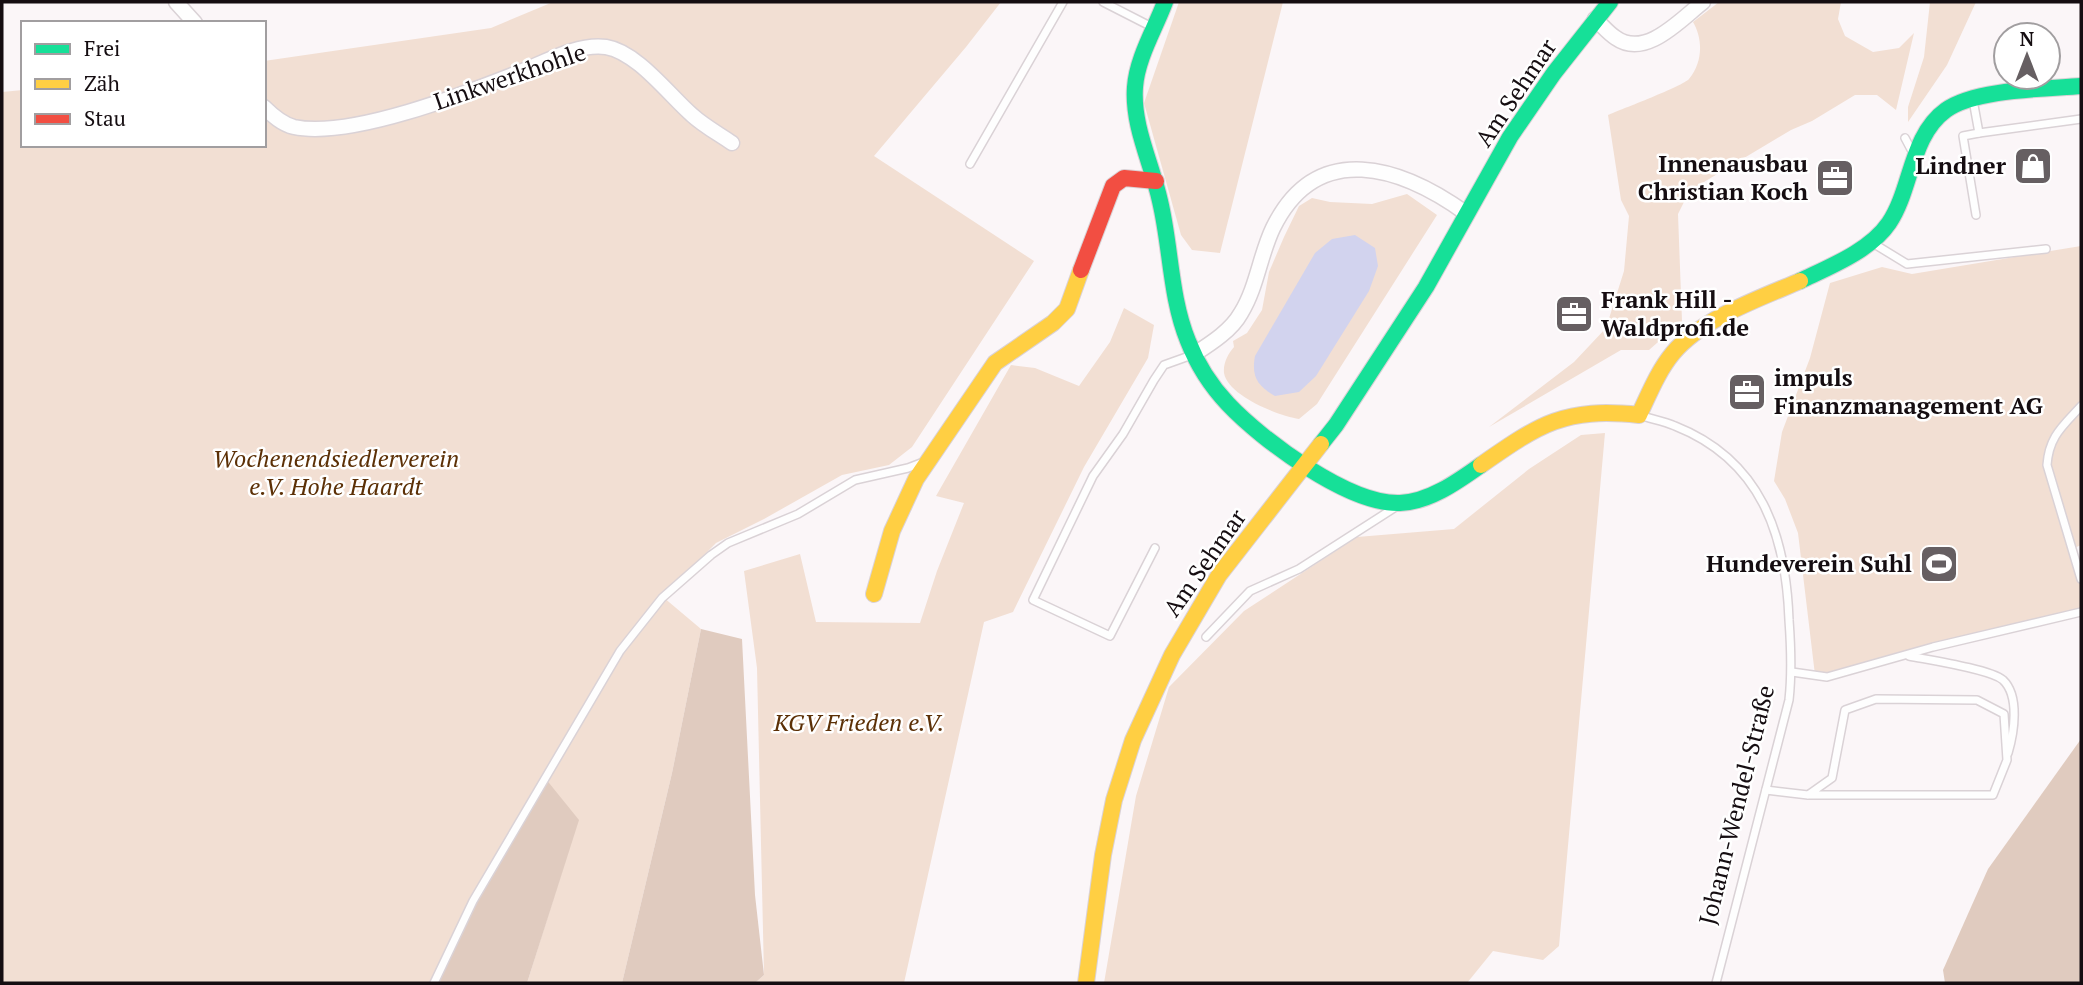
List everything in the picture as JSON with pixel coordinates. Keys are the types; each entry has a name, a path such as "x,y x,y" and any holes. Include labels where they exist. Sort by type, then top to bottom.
{"street":[{"path":"176,2 193,21"},
{"name":"Johann-Wendel-Straße","path":"1165,2 1135,83 1135,108 1156,181 1180,315 1193,355 1208,381 1271,442 1356,494 1374,502 1401,503 1434,494 1536,428 1559,418 1613,410 1639,415"},
{"name":"Am Sehmar","path":"1086,983 1109,823 1122,773 1139,724 1172,655 1201,602 1224,568 1336,425 1398,331 1468,214 1510,137 1610,2"},
{"path":"1595,19 1617,39 1639,44 1660,36 1703,2"},
{"name":"Linkwerkhohle","path":"266,109 291,127 348,126 453,98 578,49 606,47 629,56 695,117 732,143"},
{"path":"1639,415 1665,363 1691,335 1733,311 1833,264 1870,242 1890,223 1915,157 1935,121 1947,109 1973,100 2081,86"},
{"path":"1193,355 1232,325 1241,313 1272,231 1284,208 1304,186 1316,178 1352,169 1373,169 1424,187 1468,214"},
{"path":"874,594 892,531 916,479 929,458 995,363 1053,323 1068,309 1115,183 1124,178 1156,181"}],"lane":[{"path":"970,163 1063,2"},
{"path":"1103,2 1155,29"},
{"path":"1973,100 1979,133"},
{"path":"1976,215 1963,136 2081,119"},
{"path":"1905,138 1915,157"},
{"path":"1870,242 1907,264 2046,249"},
{"path":"1155,548 1110,636 1033,600 1093,476 1123,434 1154,380 1164,365 1193,355"},
{"path":"2081,406 2054,435 2047,465 2081,579"},
{"name":"Johann-Wendel-Straße","path":"1639,415 1676,426 1728,458 1766,507 1787,575 1792,672 1789,700 1716,983"},
{"path":"434,983 473,901 620,651 662,598 711,555 729,543 798,514 855,480 908,468 929,458"},
{"path":"1206,637 1250,591 1299,569 1401,503"},
{"path":"1792,672 1828,677 1905,655 2081,612"},
{"path":"1766,790 1808,795 1993,795 2012,742 2011,690 2001,678 1973,669 1905,655"},
{"path":"1808,795 1832,778 1845,710 1876,699 1977,700 2004,714 2007,760"}],"green space":[{"name":"Wochenendsiedlerverein e.V. Hohe Haardt","path":"553,2 1001,2 874,156 1034,261 912,447 889,465 842,475 716,543 663,597 701,629 672,773 622,983 527,983 578,820 434,983 2,983 2,92 21,90 21,147 266,147 266,61 491,28"},
{"path":"1179,2 1283,2 1220,253 1192,250 1181,235 1144,103"},
{"path":"1719,2 1841,2 1838,19 1845,36 1873,52 1899,48 1914,33 1896,110 1877,95 1855,95 1704,182 1687,196 1678,214 1682,321 1649,350 1621,350 1489,427 1574,362 1606,328 1624,271 1629,216 1621,200 1608,115 1689,79 1697,65 1700,51 1699,36 1693,22"},
{"path":"1930,2 1976,2 1947,65 1908,122 1908,107 1924,57"},
{"path":"1407,194 1437,215 1317,404 1299,419 1279,414 1244,397 1228,381 1224,373 1225,362 1234,347 1233,341 1247,333 1262,310 1269,272 1299,206 1312,198 1330,202 1372,204"},
{"path":"2081,246 2081,545 2072,549 2081,579 2081,612 1828,677 1815,675 1798,533 1785,499 1774,481 1782,432 1810,358 1830,283 1882,267 1912,274"},
{"name":"KGV Frieden e.V.","path":"1124,308 1154,325 1148,358 1084,467 1013,612 984,622 904,983 755,983 764,975 757,668 744,571 800,554 816,622 920,623 964,503 936,496 1011,365 1035,368 1079,386 1110,342"},
{"path":"1605,433 1559,946 1543,960 1493,951 1467,983 1104,983 1136,796 1169,687 1244,611 1357,537 1454,529 1529,469 1581,435"}],"shaded area":[{"path":"701,629 742,639 755,895 764,975 755,983 622,983 672,773"},
{"path":"2081,739 2081,983 1945,983 1943,970 1988,869"},
{"path":"545,778 579,820 527,983 434,983 473,901"}],"water":[{"path":"1355,235 1375,248 1378,266 1369,291 1316,376 1299,392 1275,396 1257,380 1254,370 1255,356 1315,253 1332,239"}],"traffic: fast":[{"path":"1165,2 1139,65 1135,102 1143,145 1160,201 1182,324 1196,358 1210,382 1243,419 1284,452 1332,482 1379,501 1400,503 1422,499 1481,465"},
{"path":"1321,444 1426,287 1510,137 1554,73 1610,2"},
{"path":"1800,281 1860,250 1881,233 1897,209 1925,134 1946,110 1959,103 1992,94 2081,86"}],"traffic: slow":[{"path":"874,594 892,531 916,479 995,363 1053,323 1067,309 1081,270"},
{"path":"1481,465 1537,429 1572,416 1613,413 1639,415 1663,367 1685,341 1732,311 1800,281"},
{"path":"1086,983 1103,855 1114,800 1133,740 1172,655 1219,575 1321,444"}],"traffic: jam":[{"path":"1081,270 1113,186 1124,178 1156,181"}],"place":[{"name":"Lindner","path":"2033,166"},
{"name":"Innenausbau Christian Koch","path":"1835,178"},
{"name":"Frank Hill - Waldprofi.de","path":"1574,314"},
{"name":"impuls Finanzmanagement AG","path":"1747,392"},
{"name":"Hundeverein Suhl","path":"1939,564"}]}
